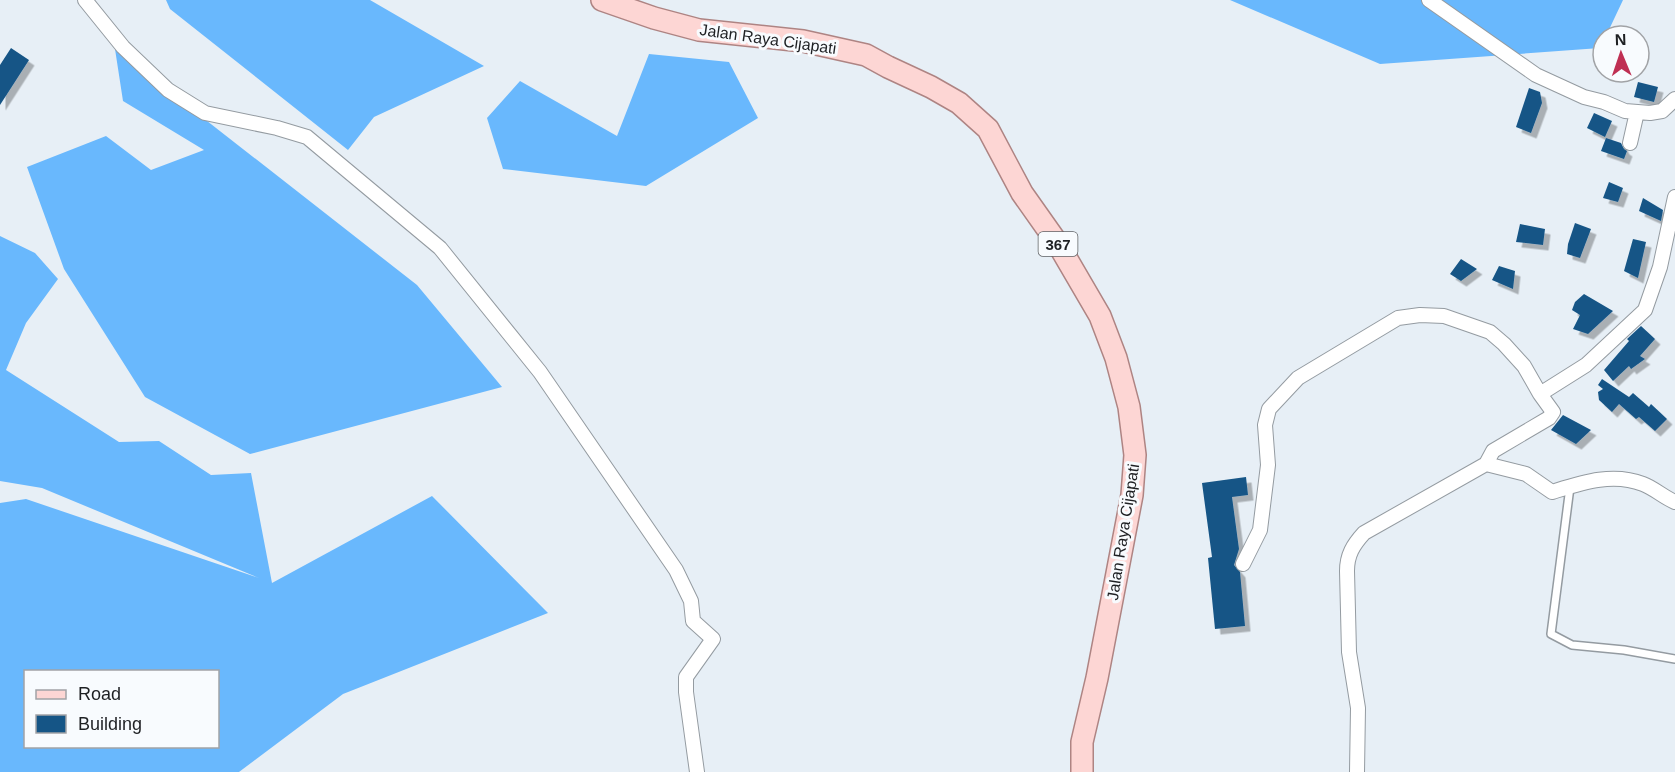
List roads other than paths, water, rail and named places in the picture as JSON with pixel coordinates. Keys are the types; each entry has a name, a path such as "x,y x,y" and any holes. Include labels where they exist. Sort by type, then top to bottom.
{"main road":[{"name":"Jalan Raya Cijapati","path":"602,0 654,18 699,30 803,41 866,55 959,103 988,129 1022,193 1058,244 1100,316 1116,358 1130,407 1135,455 1132,495 1097,678 1082,742 1082,772"}],"street":[{"path":"85,0 123,47 168,90 206,113 277,128 307,137 440,248 540,372 676,570 691,601 693,621 713,639 686,677 697,772"},
{"path":"1429,0 1536,75 1584,97 1625,111 1650,114 1662,111 1675,99"},
{"path":"1630,143 1637,112"},
{"path":"1540,394 1586,364 1645,310 1660,267 1675,197"},
{"path":"1243,564 1260,530 1268,465 1265,424 1269,409 1298,378 1398,318 1444,315 1490,332 1524,366 1551,408 1552,416 1493,451 1486,464 1364,533 1350,550 1347,560 1349,652 1358,708 1357,772"},
{"path":"1486,464 1526,474 1551,492 1600,479 1635,481 1645,484 1664,498 1675,502"}],"lane":[{"path":"1570,486 1551,634 1572,645 1624,650 1675,659"}]}
